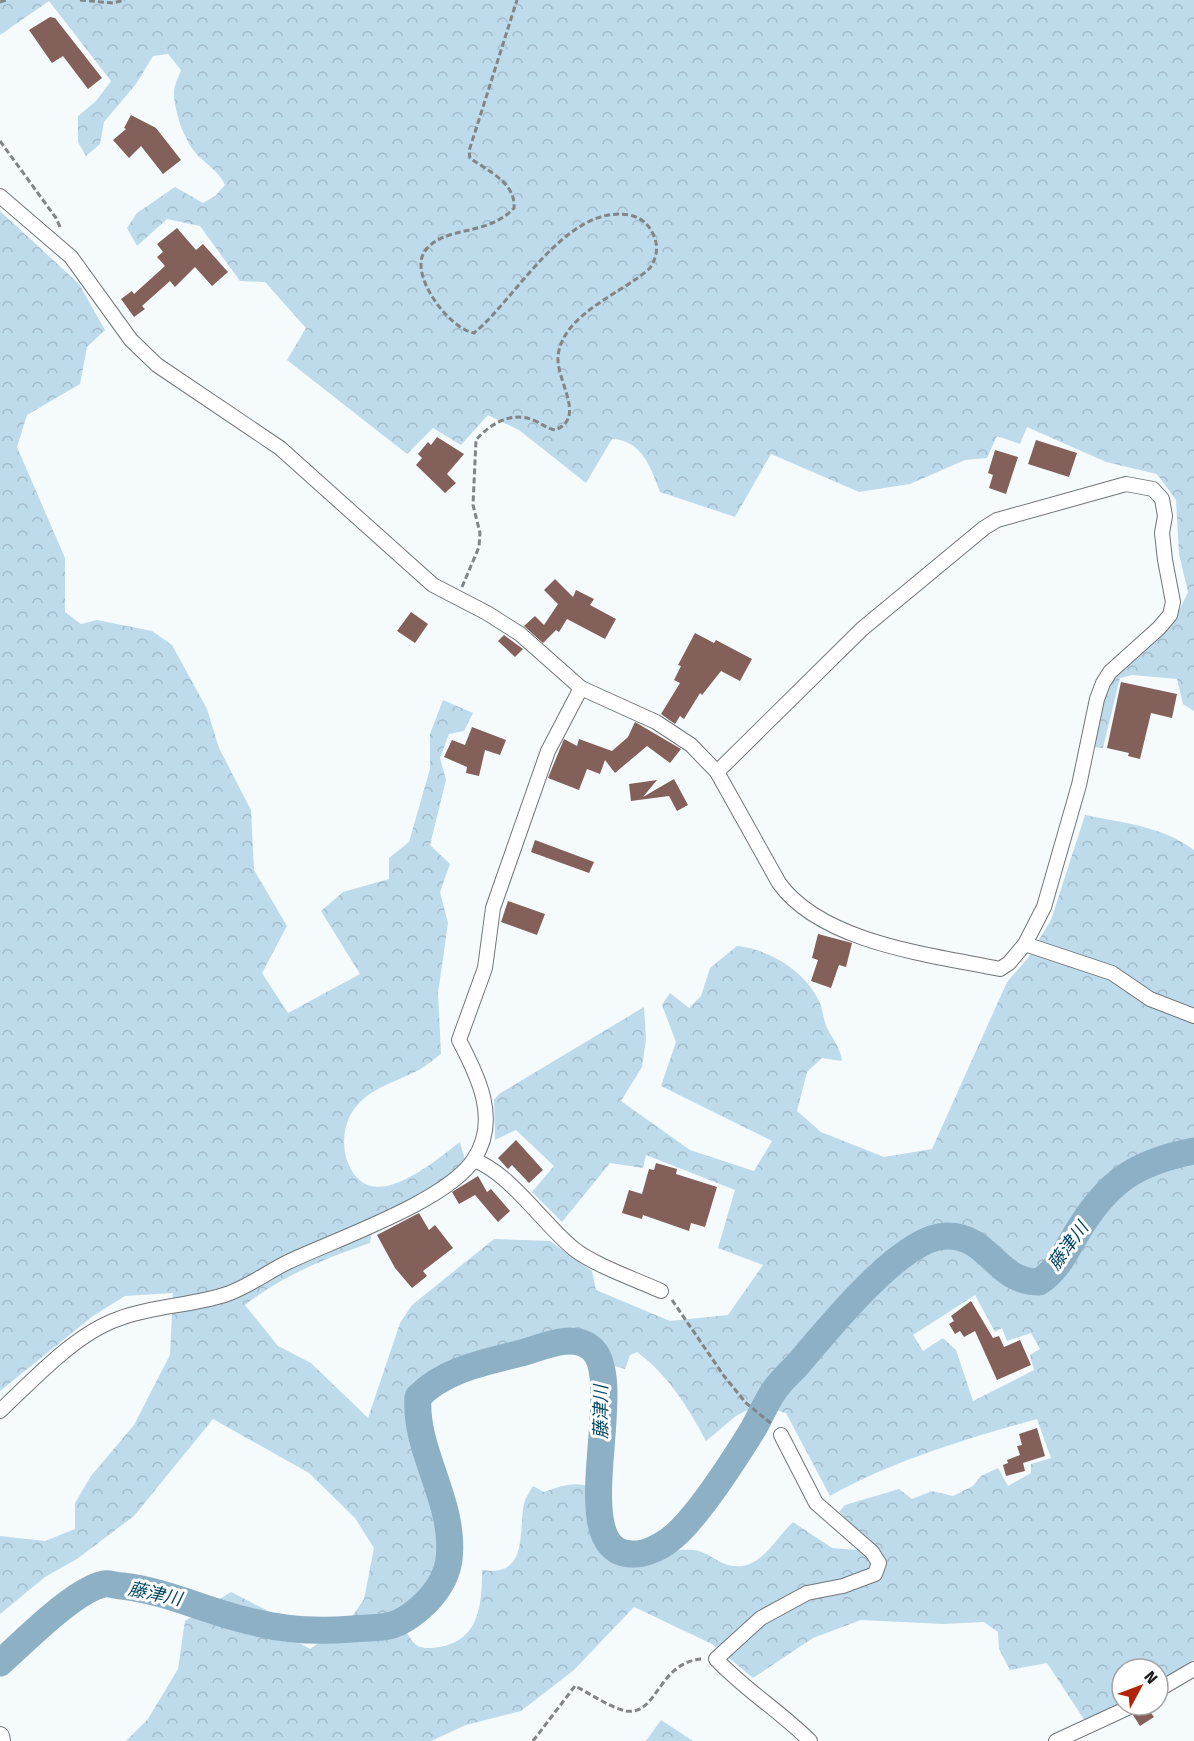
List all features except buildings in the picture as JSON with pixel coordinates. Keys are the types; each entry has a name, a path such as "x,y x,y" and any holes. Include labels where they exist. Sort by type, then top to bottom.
{"main road":[{"path":"0,1736 1,1741"}],"street":[{"path":"0,196 71,257 131,340 157,364 280,448 433,585 458,597 520,634 581,688 656,722 691,745 717,772 789,897 819,919 910,953 1000,969 1009,963 1025,944 1044,907 1079,785 1102,683 1110,672 1159,628 1170,615 1173,602 1162,533 1165,516 1162,499 1153,489 1126,484 997,520 984,528 862,629 717,772"},
{"path":"0,1411 90,1332 117,1319 231,1293 289,1262 402,1211 444,1186 474,1160 484,1133 486,1108 479,1078 459,1040 485,968 493,908 548,751 581,688"},
{"path":"1025,944 1112,973 1150,999 1194,1016"},
{"path":"474,1160 489,1166 551,1230 577,1251 662,1291"},
{"path":"781,1435 816,1503 872,1552 879,1563 875,1574 843,1586 807,1593 761,1618 717,1659 736,1680 771,1704 810,1741"},
{"path":"1170,1683 1194,1669"},
{"path":"1056,1741 1110,1716"}],"path":[{"path":"0,2 6,0"},
{"path":"80,0 113,3 125,0"},
{"path":"458,597 479,547 480,533 473,505 476,440 498,421 515,417 531,420 555,430 565,426 570,418 569,406 558,356 567,332 580,318 650,268 655,260 657,243 651,229 639,217 623,214 597,218 574,230 540,261 486,324 474,333 458,326 433,300 423,270 424,251 447,236 503,220 514,208 513,192 470,158 469,151 517,0"},
{"path":"0,141 56,218 71,257"},
{"path":"662,1291 684,1315 704,1349 746,1403 771,1422"},
{"path":"533,1741 575,1686 623,1710 635,1712 645,1707 677,1665 690,1660 717,1659"}],"green space":[{"path":"0,0 1194,0 1194,711 1183,704 1177,679 1132,675 1120,678 1103,748 1093,747 1106,690 1115,673 1178,613 1188,592 1179,554 1176,500 1157,474 1106,462 1027,427 1020,444 997,436 987,458 965,460 910,484 859,492 771,454 735,517 660,492 649,465 631,444 612,439 586,483 519,430 488,415 461,445 433,428 407,454 287,360 306,328 265,282 240,281 200,226 167,219 137,246 127,228 137,213 175,187 203,203 215,196 225,185 219,175 194,151 183,131 177,115 174,92 181,70 168,54 153,56 136,84 104,122 100,144 86,156 78,142 78,116 96,101 111,81 49,1 0,35"},
{"path":"0,211 79,284 105,330 87,347 80,384 27,415 17,447 65,558 65,612 81,624 97,620 152,631 172,645 207,709 219,748 251,810 254,870 287,926 262,973 288,1013 360,974 321,911 343,892 389,879 389,858 409,842 430,769 430,734 443,700 473,713 464,731 449,734 440,758 446,780 430,845 450,864 440,892 448,923 438,993 441,1054 419,1070 364,1098 351,1114 344,1138 348,1163 358,1179 371,1186 386,1186 402,1181 434,1162 460,1142 465,1160 440,1184 375,1216 370,1243 304,1269 259,1294 245,1305 278,1346 311,1363 368,1418 400,1323 412,1305 494,1239 550,1241 592,1271 596,1290 670,1321 728,1315 763,1265 718,1248 735,1190 646,1155 643,1168 610,1163 562,1222 532,1192 554,1166 516,1130 495,1140 494,1100 499,1094 644,1007 646,1039 642,1067 621,1101 690,1150 754,1171 772,1141 661,1086 676,1042 662,1005 670,993 689,1008 701,996 710,968 737,946 761,952 785,963 805,980 819,1001 827,1028 840,1051 842,1061 822,1058 807,1072 797,1111 821,1132 884,1157 932,1149 1007,982 1028,958 1051,920 1085,815 1155,830 1194,850 1194,1660 1170,1675 1170,1657 1110,1657 1110,1710 1087,1724 1047,1663 1010,1670 999,1649 998,1632 984,1622 943,1624 861,1620 813,1638 753,1678 712,1644 634,1607 574,1670 521,1711 466,1725 431,1741 126,1741 148,1719 178,1669 185,1621 231,1592 276,1615 296,1641 310,1649 347,1624 364,1599 374,1548 355,1518 309,1473 213,1419 134,1516 77,1559 45,1577 0,1614 0,1536 45,1541 75,1529 75,1503 91,1476 134,1425 170,1355 173,1293 125,1296 93,1316 0,1391","holes":["975,1295 995,1332 1002,1328 1007,1341 1031,1333 1040,1349 1030,1355 1034,1370 973,1401 956,1350 943,1338 923,1351 913,1335","581,1337 600,1347 608,1364 625,1369 630,1355 637,1352 648,1361 676,1392 706,1441 736,1416 757,1405 786,1413 830,1496 905,1461 958,1442 1037,1419 1051,1458 1031,1464 1031,1473 1008,1486 998,1468 981,1476 973,1486 953,1496 932,1491 912,1499 899,1489 845,1505 839,1512 867,1539 857,1550 832,1548 793,1522 763,1555 750,1564 742,1566 729,1565 697,1550 644,1547 625,1541 613,1525 607,1493 598,1489 576,1484 544,1492 533,1486 524,1503 520,1539 514,1560 508,1567 482,1570 479,1607 471,1628 453,1643 433,1648 416,1645 399,1619 422,1602 436,1587 443,1562 444,1541 437,1496 411,1410 416,1393 439,1372 550,1339"]},
{"path":"661,1720 693,1741 646,1741"}],"waterway":[{"name":"藤津川","path":"0,1663 64,1606 92,1588 104,1584 154,1592 233,1617 300,1630 372,1628 402,1621 430,1599 442,1581 449,1560 450,1539 447,1518 422,1438 418,1417 418,1397 441,1379 468,1367 559,1342 576,1341 584,1344 591,1348 601,1366 604,1394 599,1497 602,1526 612,1546 632,1554 656,1548 668,1541 690,1520 713,1490 781,1381 866,1287 908,1251 928,1240 946,1236 961,1238 983,1250 1012,1275 1024,1280 1039,1282 1057,1265 1101,1199 1126,1176 1156,1161 1194,1151"}]}
